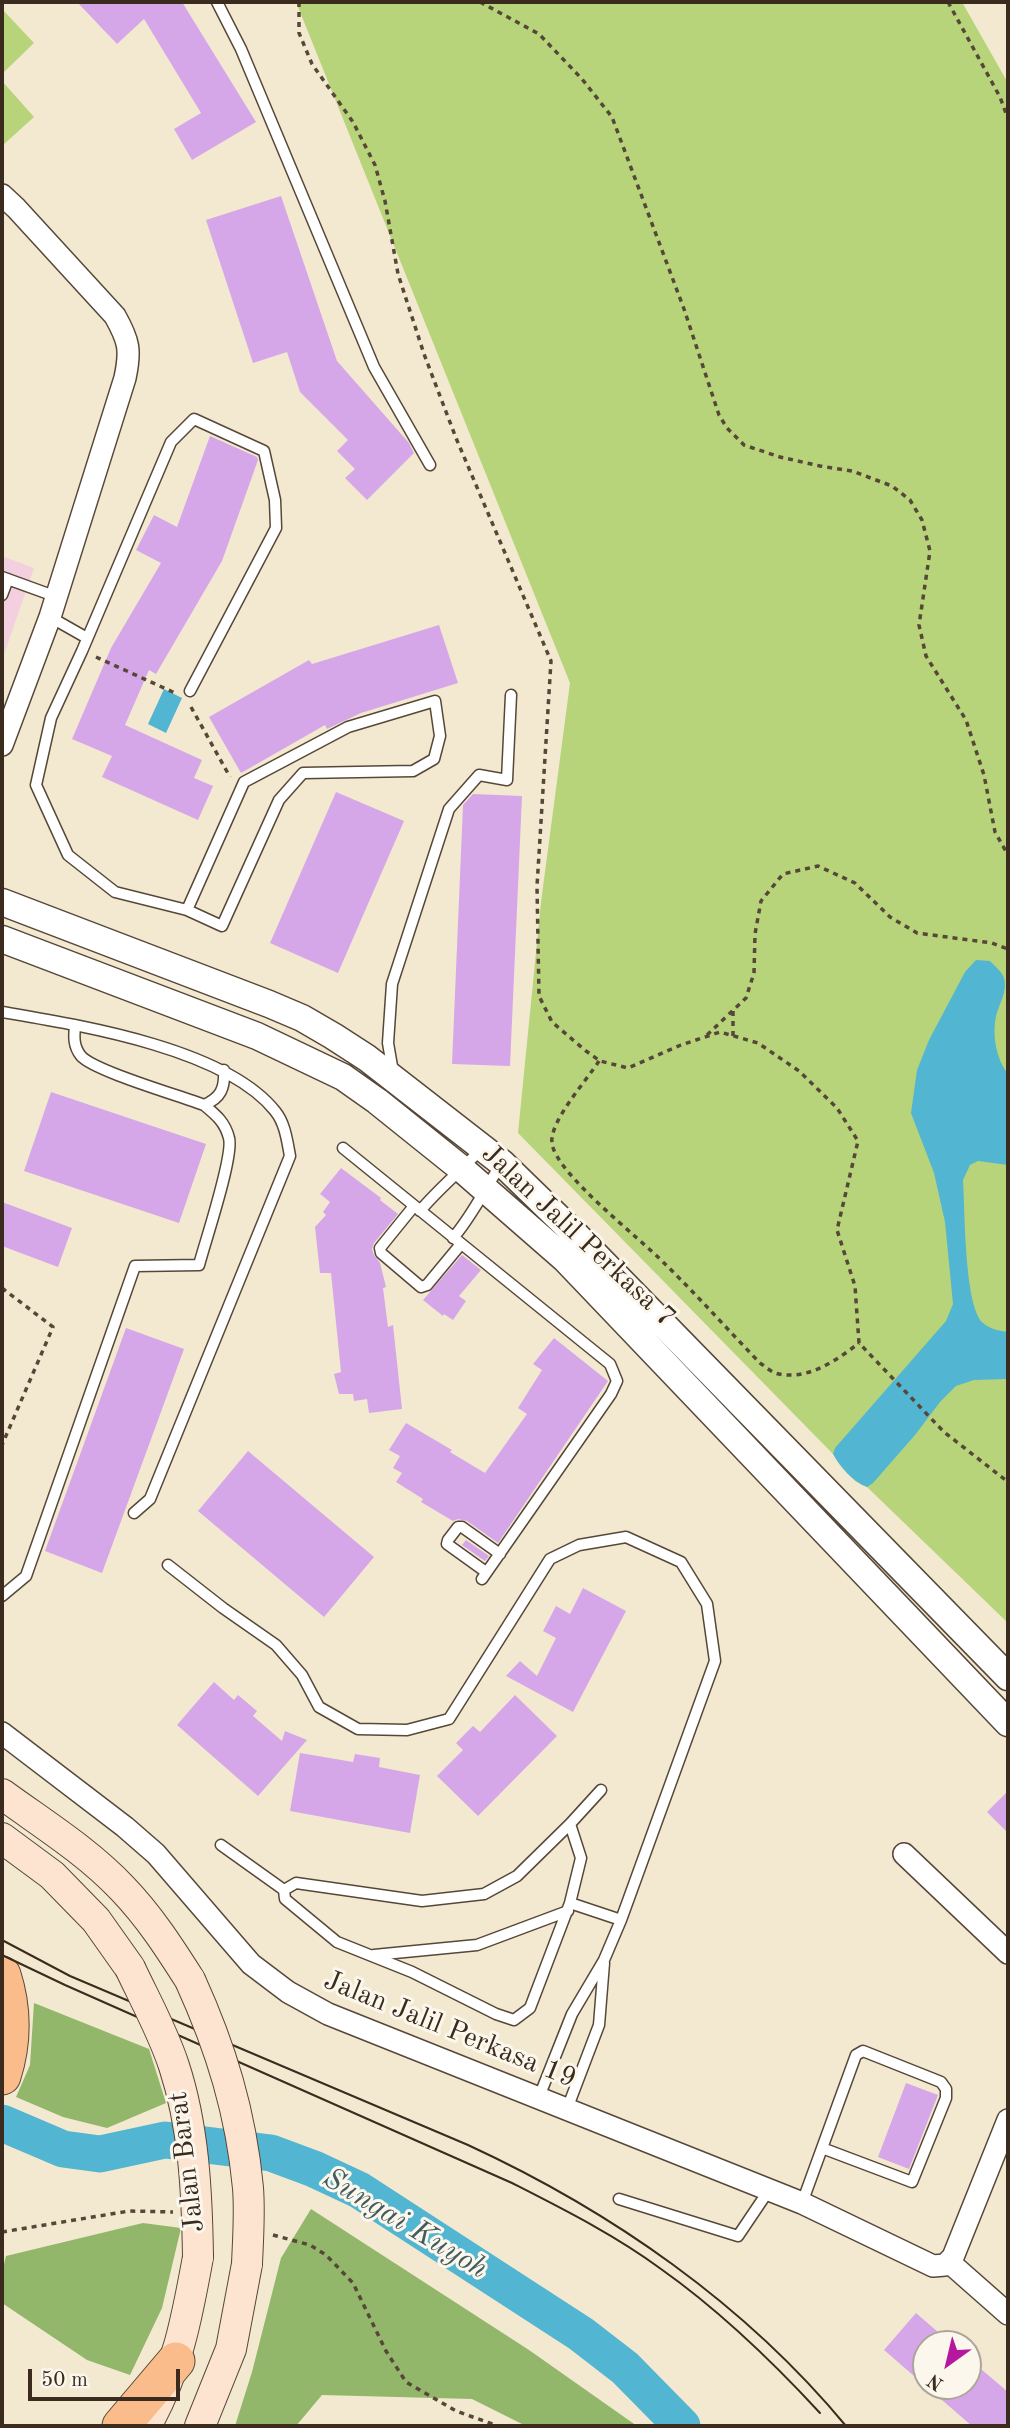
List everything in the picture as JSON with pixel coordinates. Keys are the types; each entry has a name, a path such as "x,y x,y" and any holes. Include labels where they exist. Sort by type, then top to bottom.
{"highway":[{"path":"2,1975 10,2000 10,2052 2,2076"},
{"path":"121,2426 176,2361"}],"main road":[{"name":"Jalan Barat","path":"2,1794 87,1856 121,1886 154,1924 190,1980 213,2030 234,2097 248,2190 247,2264 231,2349 200,2426"},
{"name":"Jalan Barat","path":"2,1839 52,1875 88,1911 130,1968 173,2064 186,2109 197,2197 198,2257 176,2361 146,2426"}],"street":[{"path":"2,195 115,316 127,336 130,355 53,607 2,745"},
{"path":"2,884 11,906"},
{"name":"Jalan Jalil Perkasa 7","path":"11,906 302,1018 367,1058 492,1155 573,1232 1008,1677"},
{"name":"Jalan Jalil Perkasa 7","path":"8,947 257,1036 343,1077 377,1101 485,1188 565,1259 1008,1723"},
{"name":"Jalan Jalil Perkasa 19","path":"2,1733 156,1854 251,1964 288,1992 328,2014 802,2203 933,2266 940,2266 951,2260"},
{"path":"904,1854 1008,1953"},
{"path":"1008,2120 951,2260 1008,2314"}],"lane":[{"path":"217,2 241,49 374,367 430,465"},
{"path":"187,909 244,782 348,727 435,701 440,736 434,759 413,771 303,773 279,800 222,926 187,909 115,892 68,855 36,785 51,718 171,442 194,419 264,451 275,500 276,528 188,695"},
{"path":"2,595 5,578 53,607 87,638"},
{"path":"394,1079 388,1043 392,985 449,809 479,775 507,780 511,695"},
{"path":"2,1012 75,1025 155,1045 224,1070 254,1090 276,1111 285,1131 290,1156 150,1500 134,1513"},
{"path":"2,1596 26,1576 135,1266 199,1265 221,1188 230,1142 222,1119 204,1105 103,1070 81,1057 74,1041 75,1025"},
{"path":"204,1105 214,1101 222,1093 224,1070"},
{"path":"343,1149 610,1364 617,1381 611,1394 500,1554 484,1576 447,1544 458,1527 462,1527 500,1554"},
{"path":"492,1155 485,1188 470,1218 427,1285 421,1287 381,1253 380,1248 417,1208 437,1191 463,1170 492,1155"},
{"path":"168,1564 223,1608 276,1645 302,1675 319,1707 358,1728 407,1730 449,1719 550,1559 579,1545 626,1537 681,1562 707,1604 715,1661 621,1920 604,1960 572,2014 539,2097"},
{"path":"284,1890 296,1883 422,1901 484,1894 517,1875 601,1790"},
{"path":"221,1846 284,1890 285,1899 337,1942 412,1972 496,2014 514,2020 530,2008 569,1907 581,1858 570,1824"},
{"path":"370,1955 477,1945 569,1907 621,1920"},
{"path":"567,2109 599,2025 604,1960"},
{"path":"802,2203 822,2148 856,2056 863,2051 941,2082 946,2089 946,2098 912,2182 822,2148"},
{"path":"620,2199 738,2236 769,2190"}],"path":[{"path":"299,2 299,33 312,64 353,122 375,165 385,201 398,274 424,354 456,438 551,661 537,886 539,996 552,1022 600,1061 628,1068 720,1032 758,1043 799,1071 837,1108 858,1141 837,1230 855,1286 859,1343 944,1432 1008,1482"},
{"path":"480,2 539,34 582,79 612,117 684,309 719,415 727,428 744,445 780,457 852,471 892,486 910,500 922,520 930,551 919,625 926,656 966,720 984,775 995,832 1008,855"},
{"path":"948,2 1000,97 1008,118"},
{"path":"82,651 176,694"},
{"path":"188,695 239,794"},
{"path":"705,1037 746,998 754,973 755,934 761,901 783,874 818,866 855,883 890,917 917,933 992,943 1008,949"},
{"path":"733,1011 733,1036"},
{"path":"600,1061 554,1127 552,1143 556,1157 590,1195 663,1261 760,1363 776,1374 799,1375 822,1367 840,1358 859,1343"},
{"path":"2,1288 53,1327 2,1444"}],"shaded area":[{"path":"2,556 34,568 2,660"}],"green space":[{"path":"296,2 962,2 1008,83 1008,1623 867,1487 855,1481 833,1454 518,1133 541,902 570,683"},
{"path":"2,9 34,43 2,74"},
{"path":"2,81 34,117 2,146"},
{"path":"34,2003 149,2049 166,2103 107,2128 63,2117 16,2097 30,2065"},
{"path":"311,2209 529,2350 637,2426 526,2426 472,2399 322,2395 296,2426 235,2426 252,2372 281,2258"},
{"path":"143,2223 181,2228 162,2308 130,2375 87,2360 2,2303 2,2272 6,2256"}],"water":[{"path":"164,689 182,698 166,733 148,724"},
{"path":"976,960 990,961 1002,974 1005,983 994,1031 998,1054 1008,1074 1008,1165 978,1161 970,1165 963,1180 967,1256 972,1298 977,1313 986,1325 1008,1332 1008,1379 974,1380 956,1386 867,1487 843,1469 833,1454 835,1448 946,1321 953,1304 945,1222 934,1173 911,1113 917,1070 929,1040 965,972"}],"building":[{"path":"77,2 182,2 256,122 192,160 174,129 201,113 144,19 117,44"},
{"path":"281,196 337,361 409,443 414,453 367,500 345,478 355,469 337,451 348,440 300,392 287,352 253,363 206,220"},
{"path":"210,436 257,457 258,460 222,561 156,674 149,670 125,725 202,760 194,778 213,786 198,820 102,777 112,756 72,739 111,648 161,563 136,550 154,515 177,527"},
{"path":"439,625 458,683 361,713 327,729 325,725 241,773 209,717 309,660 312,664"},
{"path":"336,792 404,821 338,973 270,943"},
{"path":"473,794 522,796 510,1066 452,1064 463,805"},
{"path":"51,1092 206,1144 179,1223 24,1171"},
{"path":"341,1168 398,1214 372,1249 380,1263 386,1287 383,1288 388,1327 393,1325 402,1409 369,1413 367,1399 354,1401 353,1394 339,1394 334,1374 341,1372 331,1273 320,1273 315,1227 326,1215 323,1212 330,1202 320,1194"},
{"path":"2,1202 72,1228 58,1267 2,1246"},
{"path":"462,1255 481,1270 459,1296 466,1301 453,1320 444,1314 443,1316 423,1300"},
{"path":"126,1328 184,1349 102,1573 45,1551"},
{"path":"554,1338 608,1381 498,1543 467,1521 453,1521 421,1502 423,1499 396,1482 402,1473 393,1468 400,1456 389,1450 406,1423 485,1473 527,1414 518,1408 542,1370 533,1364"},
{"path":"248,1451 374,1557 324,1617 198,1511"},
{"path":"466,1540 489,1556 485,1561 462,1545"},
{"path":"583,1588 626,1611 573,1712 506,1676 520,1661 537,1676 556,1638 543,1631 556,1606 570,1614"},
{"path":"214,1682 234,1700 238,1695 257,1711 253,1716 282,1741 285,1731 307,1740 258,1796 177,1725"},
{"path":"515,1695 557,1736 478,1816 437,1776 463,1750 456,1743 473,1726 480,1732"},
{"path":"300,1753 353,1762 355,1754 380,1758 379,1767 420,1775 410,1833 290,1811"},
{"path":"1008,1791 1008,1833 987,1812"},
{"path":"906,2083 938,2095 909,2169 878,2157"},
{"path":"916,2313 936,2330 912,2330 912,2374 884,2350"},
{"path":"982,2370 1008,2392 1008,2426 972,2426 942,2400 982,2400"}],"waterway":[{"name":"Sungai Kuyoh","path":"2,2123 63,2149 100,2154 165,2140 271,2153 314,2169 359,2190 581,2334 625,2368 682,2426"}],"tram line":[{"path":"2,1940 70,1976 468,2145 573,2200 673,2264 720,2301 807,2382 846,2426"},
{"path":"2,1955 512,2183 588,2223 643,2257 704,2301 764,2355 820,2413"}]}
